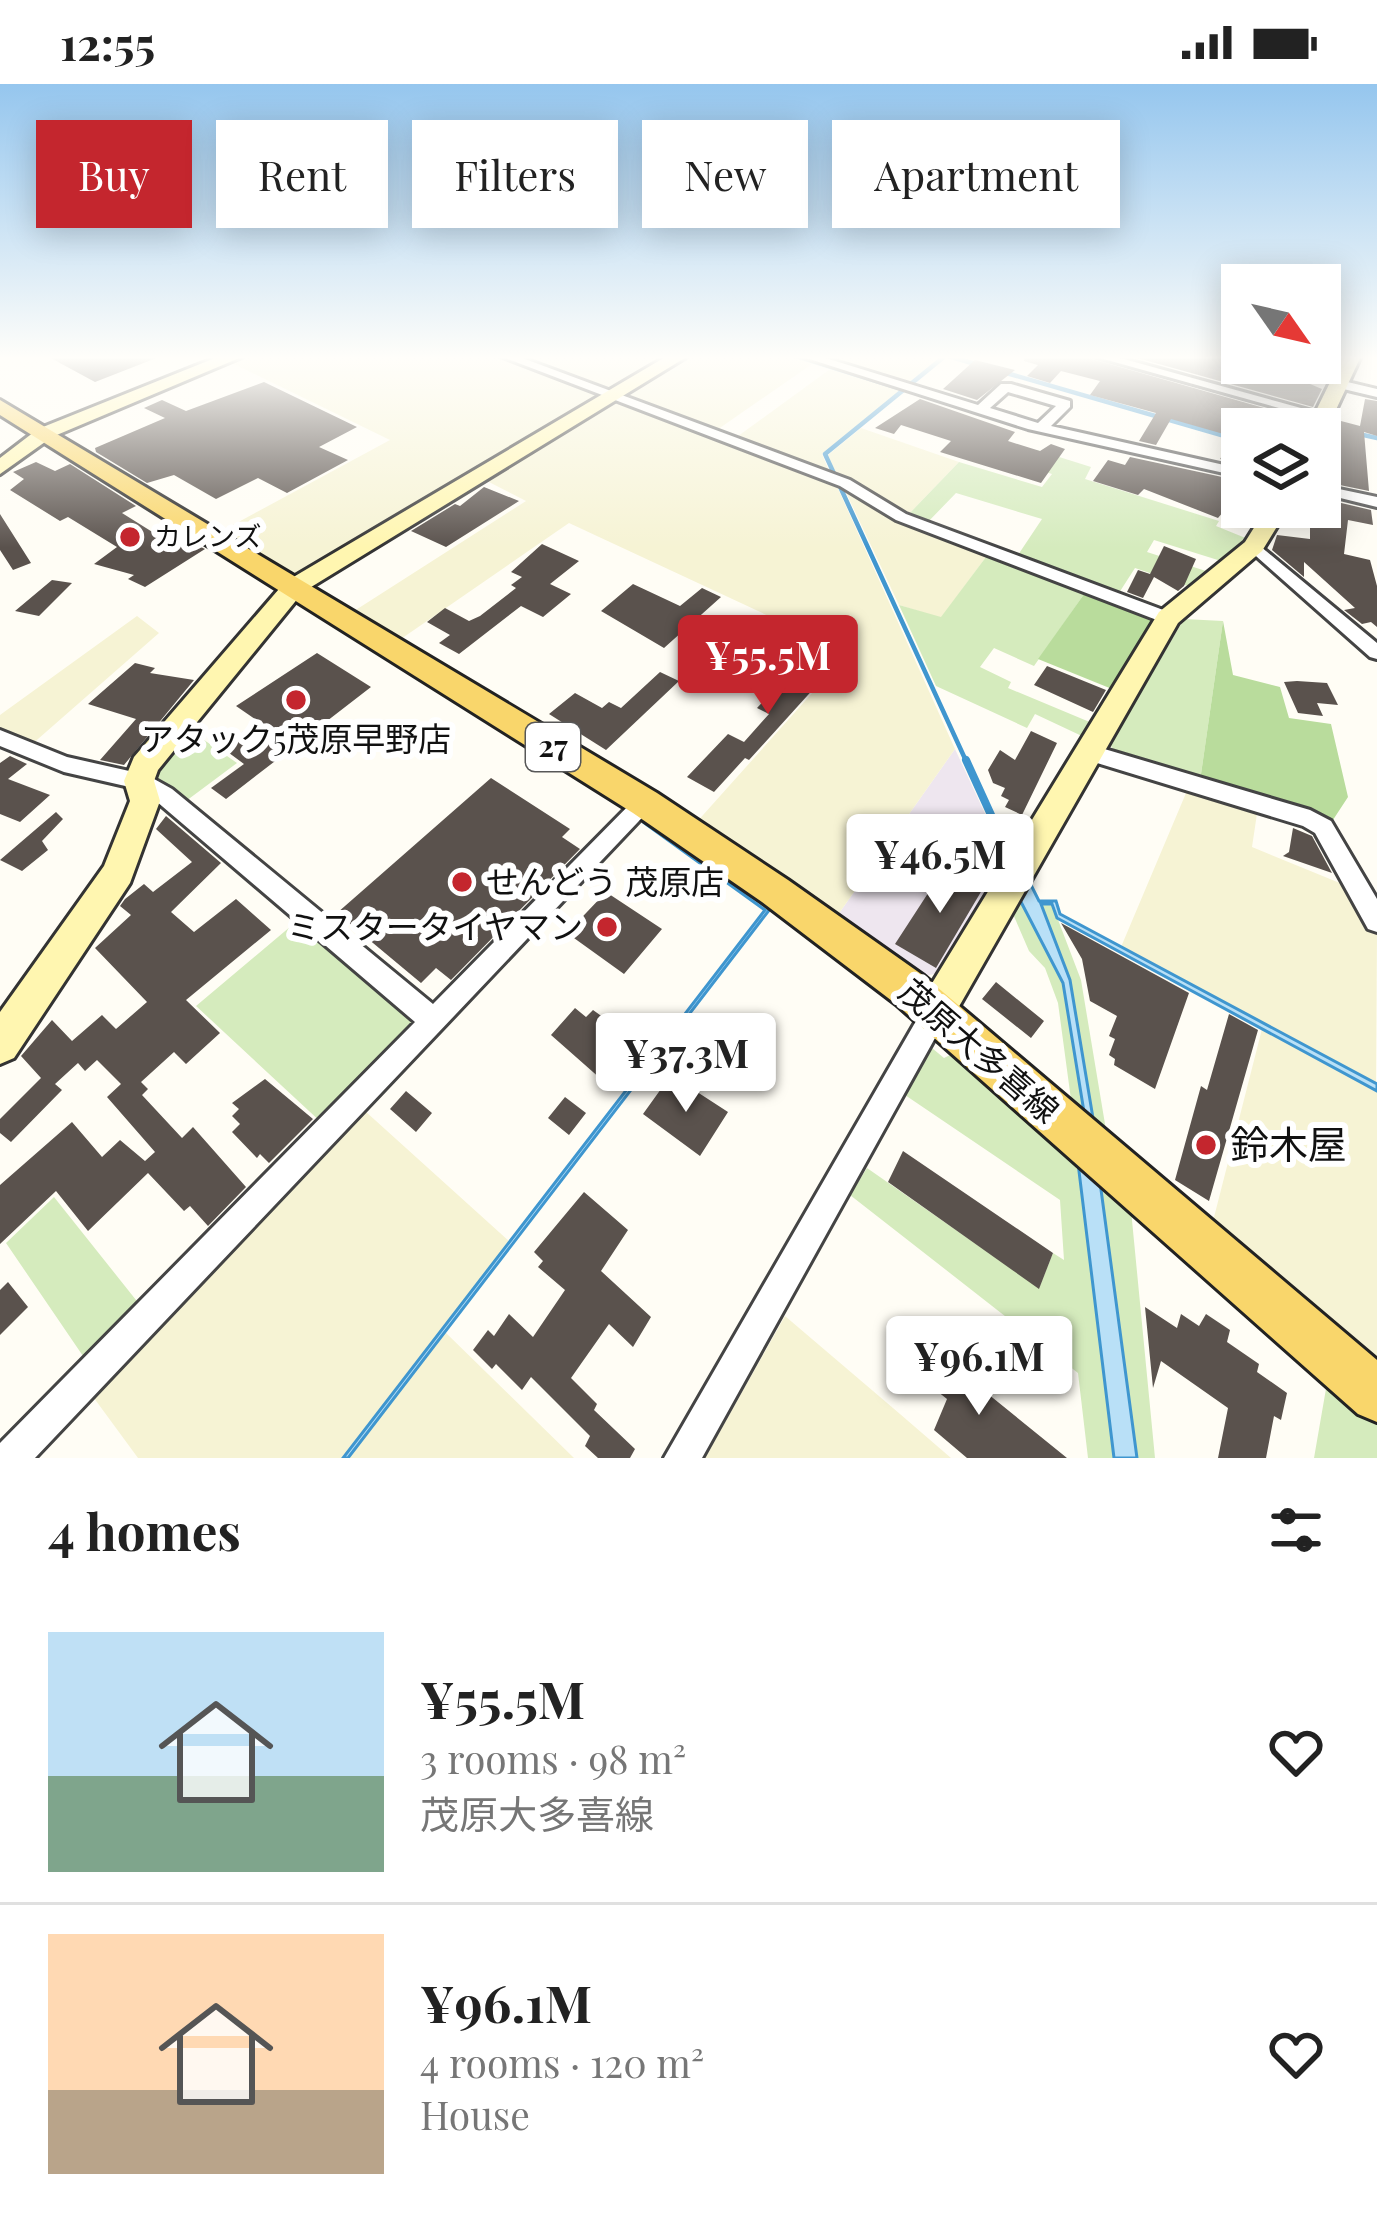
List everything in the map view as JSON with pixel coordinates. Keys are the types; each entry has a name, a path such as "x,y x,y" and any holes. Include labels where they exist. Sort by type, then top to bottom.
{"main road":[{"name":"茂原大多喜線","path":"24,420 645,803 775,891 935,1012 1377,1395"}],"street":[{"path":"0,468 45,433 77,420"},
{"path":"0,1045 118,873 145,801 140,781 145,765 294,586 572,420"},
{"path":"676,420 836,480 901,517 1168,618"},
{"path":"1014,420 1221,468"},
{"path":"1041,428 1049,420"},
{"path":"1341,494 1377,502"},
{"path":"682,1458 935,1012 1168,618 1254,545 1265,528"},
{"path":"1254,545 1377,653"},
{"path":"0,738 64,764 140,781 164,794 433,1021"},
{"path":"1090,753 1310,819 1323,827 1377,921"},
{"path":"10,1458 645,803"}],"shaded area":[{"path":"349,420 561,420 309,572 288,574 220,532 390,440"},
{"path":"586,420 672,420 835,482 955,749 835,919 695,824 848,653 569,523 398,641 351,613 526,501 487,481"},
{"path":"681,420 731,420 714,432"},
{"path":"760,420 865,420 822,454 831,476 734,439"},
{"path":"861,428 959,462 907,516 838,479 828,455"},
{"path":"842,484 989,553 941,618 899,605"},
{"path":"137,616 159,633 30,746 0,733 0,715"},
{"path":"955,749 1007,861 940,973 913,978 835,919"},
{"path":"1189,786 1258,807 1252,847 1352,888 1377,932 1376,1084 1121,947"},
{"path":"1262,1029 1377,1091 1377,1371 1211,1229"},
{"path":"365,1111 510,1242 343,1458 138,1458 91,1394"},
{"path":"785,1316 900,1414 951,1458 705,1458"},
{"path":"445,1332 574,1458 348,1458"}],"green space":[{"path":"1037,450 1091,467 1085,479 1219,521 1216,526 1248,539 1221,561 1154,540 1147,552 1209,572 1191,587 1135,568 1117,596 1016,558 1042,519 956,493 926,524 907,516 959,462 1042,487 1052,474 1024,465"},
{"path":"989,553 1087,590 1034,666 994,648 980,667 1011,682 1008,688 1092,723 1084,737 1035,714 1027,728 936,686 899,605 941,617"},
{"path":"1087,590 1153,618 1112,689 1038,659"},
{"path":"1184,619 1223,621 1200,781 1121,758 1110,745"},
{"path":"1223,621 1233,675 1280,687 1289,718 1331,724 1348,797 1329,826 1200,781"},
{"path":"187,728 237,763 186,801 154,776 155,768"},
{"path":"1020,900 1063,983 1085,1118 1072,1107 1058,1003 1045,968 1029,951 1013,914"},
{"path":"1040,904 1052,904 1081,980 1107,1136 1094,1124 1070,980"},
{"path":"297,921 418,1024 323,1124 196,1006"},
{"path":"932,1048 944,1058 950,1055 1078,1163 1114,1458 1088,1458 1078,1373 850,1195 867,1168 1039,1288 1053,1253 1064,1260 1060,1200 905,1095"},
{"path":"1100,1182 1131,1210 1155,1458 1137,1458"},
{"path":"54,1197 140,1305 92,1354 83,1356 6,1243"},
{"path":"1327,1383 1377,1425 1377,1458 1314,1458"}],"water":[{"path":"643,822 770,909 348,1458 343,1458 765,910"},
{"path":"1030,883 1039,901 1056,901 1060,914 1377,1084 1377,1091 1057,918 1052,904 1041,904 1070,980 1094,1124 1085,1118 1063,983 1020,900"},
{"path":"1078,1163 1100,1182 1137,1458 1114,1458"}],"building":[{"path":"160,420 343,420 357,427 319,447 348,460 287,493 258,478 216,499 174,475 147,483 95,448"},
{"path":"887,420 981,420 1015,432 1008,441 1040,451 1051,444 1065,449 1041,483 940,452 951,441 901,425 894,434 875,428"},
{"path":"1152,420 1170,420 1156,445 1139,441"},
{"path":"1175,420 1221,420 1221,433"},
{"path":"1361,420 1377,420 1377,436 1364,432 1369,491 1341,485 1341,421 1360,426"},
{"path":"1130,457 1221,477 1221,514 1218,518 1144,489 1138,495 1093,481 1108,460 1125,465"},
{"path":"36,462 55,471 70,464 136,506 122,513 178,548 189,541 205,549 145,587 128,579 134,575 94,564 117,547 68,517 60,521 10,490 24,479 13,472"},
{"path":"484,487 519,501 446,547 411,531 455,504 460,506"},
{"path":"1341,503 1371,510 1373,525 1348,520 1344,554 1370,560 1377,586 1377,627 1371,622 1362,624 1344,610 1355,608 1304,562 1304,577 1272,550 1277,535 1310,539 1310,528 1341,528"},
{"path":"0,514 31,563 13,570 0,550"},
{"path":"542,544 579,561 550,584 571,594 543,617 521,606 459,654 439,643 450,635 427,622 445,608 469,621 480,616 516,588 511,585 522,577 511,572"},
{"path":"1164,546 1196,559 1184,586 1178,591 1154,577 1143,598 1127,592 1138,570 1150,574"},
{"path":"52,580 72,583 39,616 15,611"},
{"path":"633,584 680,606 702,588 721,597 664,648 601,611"},
{"path":"819,641 845,654 749,760 745,758 714,792 687,777 728,734 744,742 769,714 757,708"},
{"name":"アタック5茂原早野店","path":"317,653 371,687 226,799 211,788 244,764 221,747 258,721 236,706"},
{"path":"135,663 155,668 150,673 194,680 124,765 100,760 136,719 88,704"},
{"path":"1047,666 1106,690 1093,712 1034,685"},
{"path":"660,672 679,681 606,750 549,714 575,693 602,708 609,702 621,708"},
{"path":"1284,682 1327,683 1338,705 1317,703 1323,716 1298,713"},
{"path":"1031,731 1057,743 1022,815 1005,807 1009,800 1001,796 1005,788 993,783 988,770 1000,750 1015,760"},
{"path":"10,756 27,764 8,779 50,795 20,822 0,814 0,763"},
{"name":"せんどう 茂原店","path":"491,778 570,829 562,837 580,849 451,980 436,968 421,983 337,913"},
{"path":"56,812 63,819 42,841 48,850 22,871 0,860"},
{"path":"166,816 221,863 171,912 194,932 236,899 271,930 186,1000 220,1033 186,1064 174,1052 141,1082 148,1089 142,1095 182,1138 193,1127 246,1187 208,1226 190,1206 184,1211 148,1173 88,1231 56,1191 0,1244 0,1185 72,1122 102,1157 120,1140 145,1161 155,1152 107,1097 121,1084 97,1060 85,1071 78,1063 55,1084 62,1090 11,1142 0,1133 0,1119 41,1078 21,1056 52,1020 72,1041 102,1015 116,1029 147,1002 95,948 131,915 120,906 125,899 144,884 153,892 192,862 156,829"},
{"path":"970,819 987,853 950,859 956,849 945,823"},
{"path":"1293,828 1312,836 1332,873 1283,856 1289,852"},
{"path":"947,864 985,885 936,968 895,944"},
{"path":"606,892 662,929 624,974 567,933"},
{"path":"1061,923 1189,993 1155,1089 1114,1065 1109,1055 1115,1039 1109,1036 1117,1016 1090,1001 1082,959"},
{"path":"996,982 1044,1021 1031,1038 982,999"},
{"path":"575,1008 586,1017 593,1010 639,1043 636,1047 641,1051 610,1087 551,1035"},
{"path":"1229,1014 1258,1030 1209,1201 1175,1180 1201,1086 1207,1090"},
{"path":"671,1075 728,1112 700,1156 643,1114"},
{"path":"265,1079 313,1119 269,1163 260,1154 257,1158 232,1132 240,1124 232,1116 239,1109 232,1103"},
{"path":"406,1091 432,1113 416,1132 390,1109"},
{"path":"565,1097 586,1113 569,1135 548,1118"},
{"path":"903,1151 1053,1253 1039,1289 888,1182"},
{"path":"584,1192 628,1230 601,1271 651,1317 633,1347 609,1324 571,1378 597,1404 594,1410 635,1449 630,1458 598,1458 585,1446 590,1436 531,1377 522,1390 496,1364 492,1369 473,1350 488,1330 494,1336 509,1314 533,1337 565,1290 538,1267 543,1261 534,1252"},
{"path":"8,1282 28,1307 0,1335 0,1290"},
{"path":"1145,1307 1177,1328 1181,1314 1199,1326 1206,1314 1230,1330 1227,1342 1259,1364 1257,1372 1287,1393 1281,1420 1274,1416 1266,1458 1218,1458 1228,1408 1161,1361 1153,1388"},
{"path":"930,1347 1067,1458 967,1458 934,1430 947,1399 917,1375"}],"waterway":[{"path":"866,420 825,454 967,763"},
{"path":"1170,420 1221,435"},
{"path":"1359,434 1377,438"},
{"path":"966,760 1012,861"}],"place":[{"name":"カレンズ","path":"130,537"},
{"name":"アタック5茂原早野店","path":"296,700"},
{"name":"せんどう 茂原店","path":"462,882"},
{"name":"ミスタータイヤマン","path":"607,927"},
{"name":"鈴木屋","path":"1206,1145"}]}
